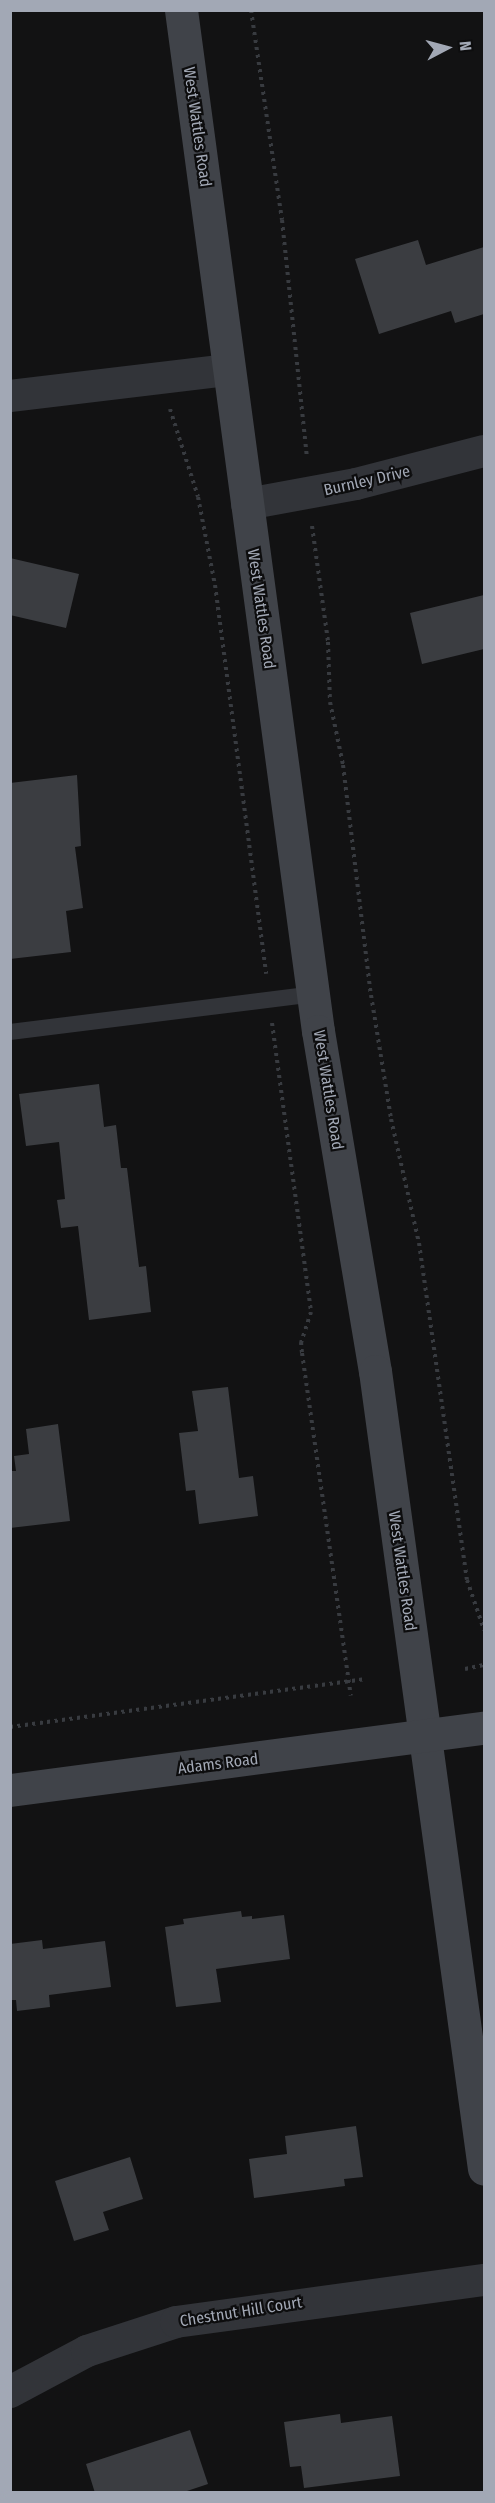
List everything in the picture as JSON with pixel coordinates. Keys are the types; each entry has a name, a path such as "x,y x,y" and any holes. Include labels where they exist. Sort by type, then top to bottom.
{"street":[{"name":"West Wattles Road","path":"180,10 314,994 375,1371 484,2169"},
{"path":"10,396 228,370"},
{"name":"Burnley Drive","path":"247,504 356,484 484,451"},
{"name":"Adams Road","path":"10,1790 484,1728"},
{"name":"Chestnut Hill Court","path":"10,2392 87,2351 176,2322 484,2280"}],"lane":[{"path":"10,1032 314,994"}],"path":[{"path":"251,10 282,220 308,468"},
{"path":"159,379 198,497 215,585 311,1312 301,1342 302,1353 351,1696"},
{"path":"312,518 327,642 330,702 344,765 371,995 391,1119 419,1243 467,1580 484,1630"},
{"path":"465,1669 484,1665"},
{"path":"10,1727 366,1679"}],"building":[{"path":"418,240 426,265 484,247 484,314 455,323 451,311 379,334 355,259"},
{"path":"10,558 79,574 66,628 10,615"},
{"path":"484,595 484,649 422,664 410,613"},
{"path":"77,775 81,846 75,847 83,908 66,911 71,952 10,959 10,783"},
{"path":"99,1084 104,1127 116,1125 121,1168 127,1168 139,1267 146,1266 151,1312 89,1320 78,1226 61,1228 57,1200 65,1199 59,1142 26,1146 19,1094"},
{"path":"228,1387 239,1478 253,1476 258,1516 199,1524 195,1490 186,1491 179,1433 198,1431 192,1391"},
{"path":"58,1424 70,1521 10,1528 10,1471 16,1471 14,1456 29,1454 26,1429"},
{"path":"241,1911 242,1917 252,1916 252,1919 284,1915 290,1959 216,1969 221,2002 176,2007 165,1927 184,1924 183,1919"},
{"path":"42,1940 43,1949 105,1941 111,1987 49,1995 50,2007 17,2011 16,2000 10,2000 10,1944"},
{"path":"356,2126 363,2177 344,2179 345,2186 254,2198 249,2159 287,2154 285,2136"},
{"path":"130,2157 143,2199 103,2212 109,2230 74,2241 55,2181"},
{"path":"340,2414 341,2423 392,2416 400,2476 304,2488 301,2466 290,2467 284,2422"},
{"path":"190,2430 208,2484 181,2493 95,2493 86,2464"}]}
